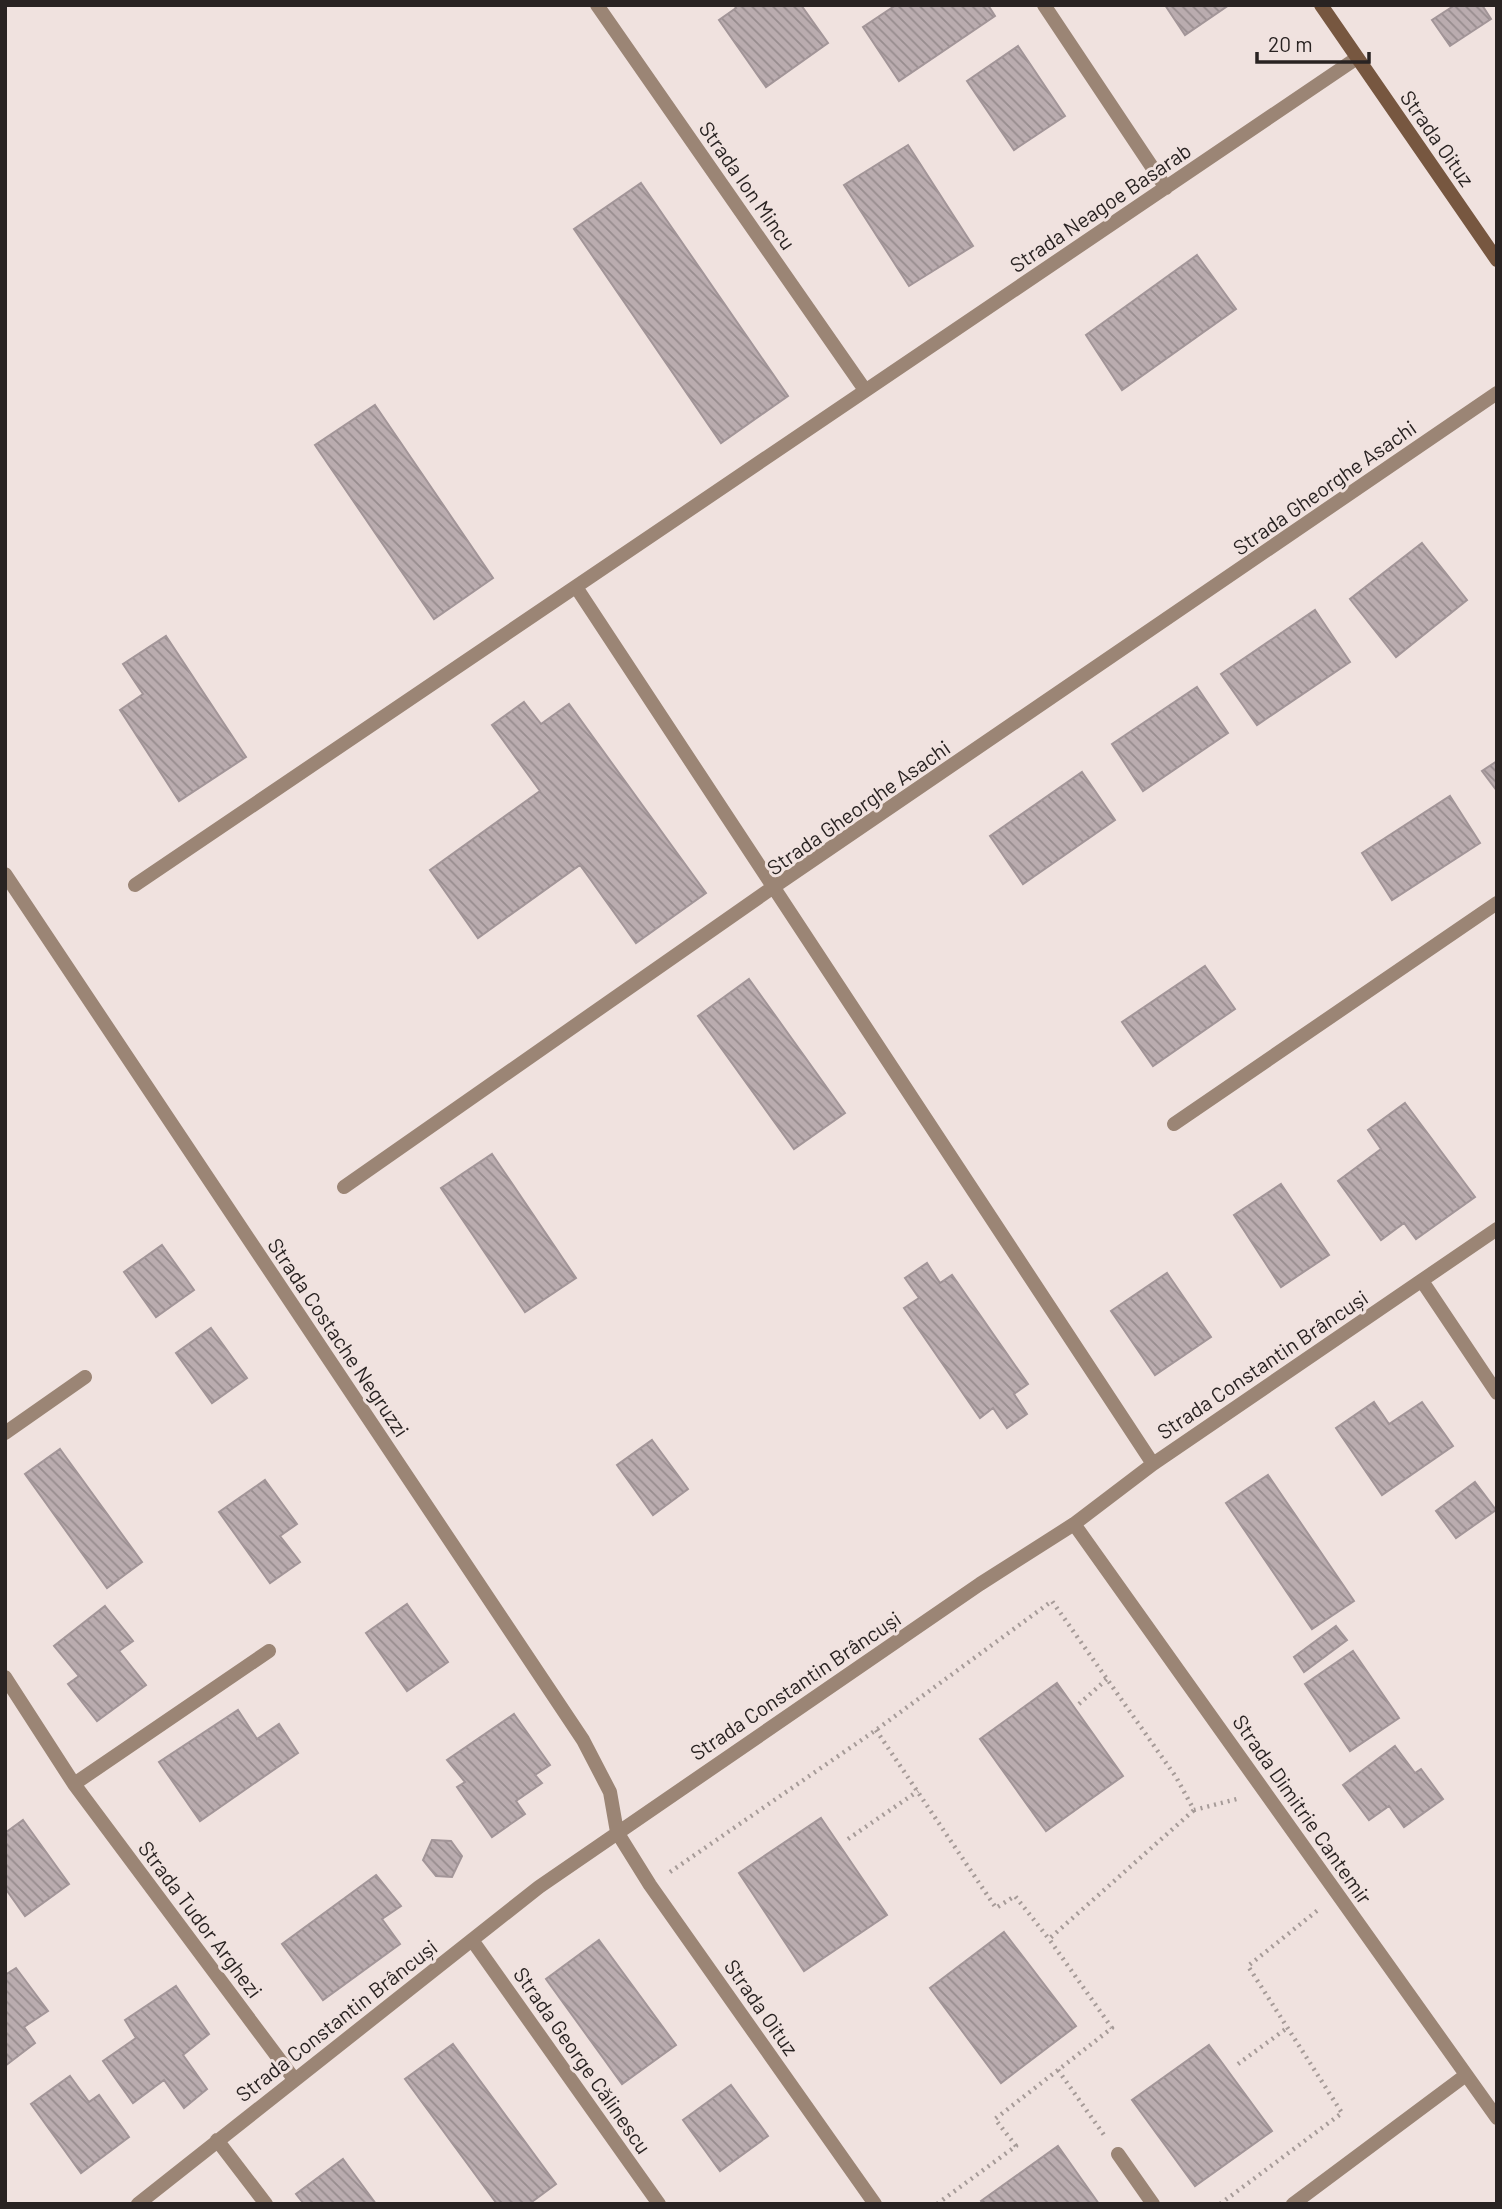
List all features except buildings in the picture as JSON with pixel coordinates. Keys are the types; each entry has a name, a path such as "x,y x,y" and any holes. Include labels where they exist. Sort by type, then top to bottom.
{"main road":[{"name":"Strada Oituz","path":"1321,5 1497,260"}],"street":[{"name":"Strada Ion Mincu","path":"597,5 865,390"},
{"path":"1044,5 1166,188"},
{"name":"Strada Neagoe Basarab","path":"135,885 1357,58"},
{"name":"Strada Gheorghe Asachi","path":"1153,1464 772,888 1497,393"},
{"path":"344,1187 772,888 576,587"},
{"name":"Strada Costache Negruzzi","path":"5,874 583,1740 610,1792 617,1832"},
{"path":"1174,1124 1497,903"},
{"name":"Strada Constantin Brâncuși","path":"138,2204 539,1886 1074,1524 1153,1464 1497,1229"},
{"path":"1422,1281 1497,1393"},
{"path":"5,1433 85,1377"},
{"name":"Strada Dimitrie Cantemir","path":"1074,1524 1497,2118"},
{"path":"74,1784 269,1651"},
{"name":"Strada Tudor Arghezi","path":"5,1677 74,1784 294,2079"},
{"name":"Strada Oituz","path":"617,1832 650,1885 875,2204"},
{"name":"Strada George Călinescu","path":"472,1940 659,2204"},
{"path":"1293,2204 1466,2075"},
{"path":"217,2140 266,2204"},
{"path":"1118,2154 1153,2204"}],"path":[{"path":"650,1885 876,1730 1052,1601 1176,1777 1194,1810"},
{"path":"1079,1704 1107,1679"},
{"path":"876,1730 996,1908 1014,1896 1049,1939 1112,2028 995,2119 1016,2146 937,2204"},
{"path":"848,1839 918,1791"},
{"path":"1049,1939 1194,1810 1265,1791"},
{"path":"1220,2204 1342,2113 1248,1966 1338,1894"},
{"path":"1238,2064 1287,2028"},
{"path":"1058,2070 1118,2154"}]}
